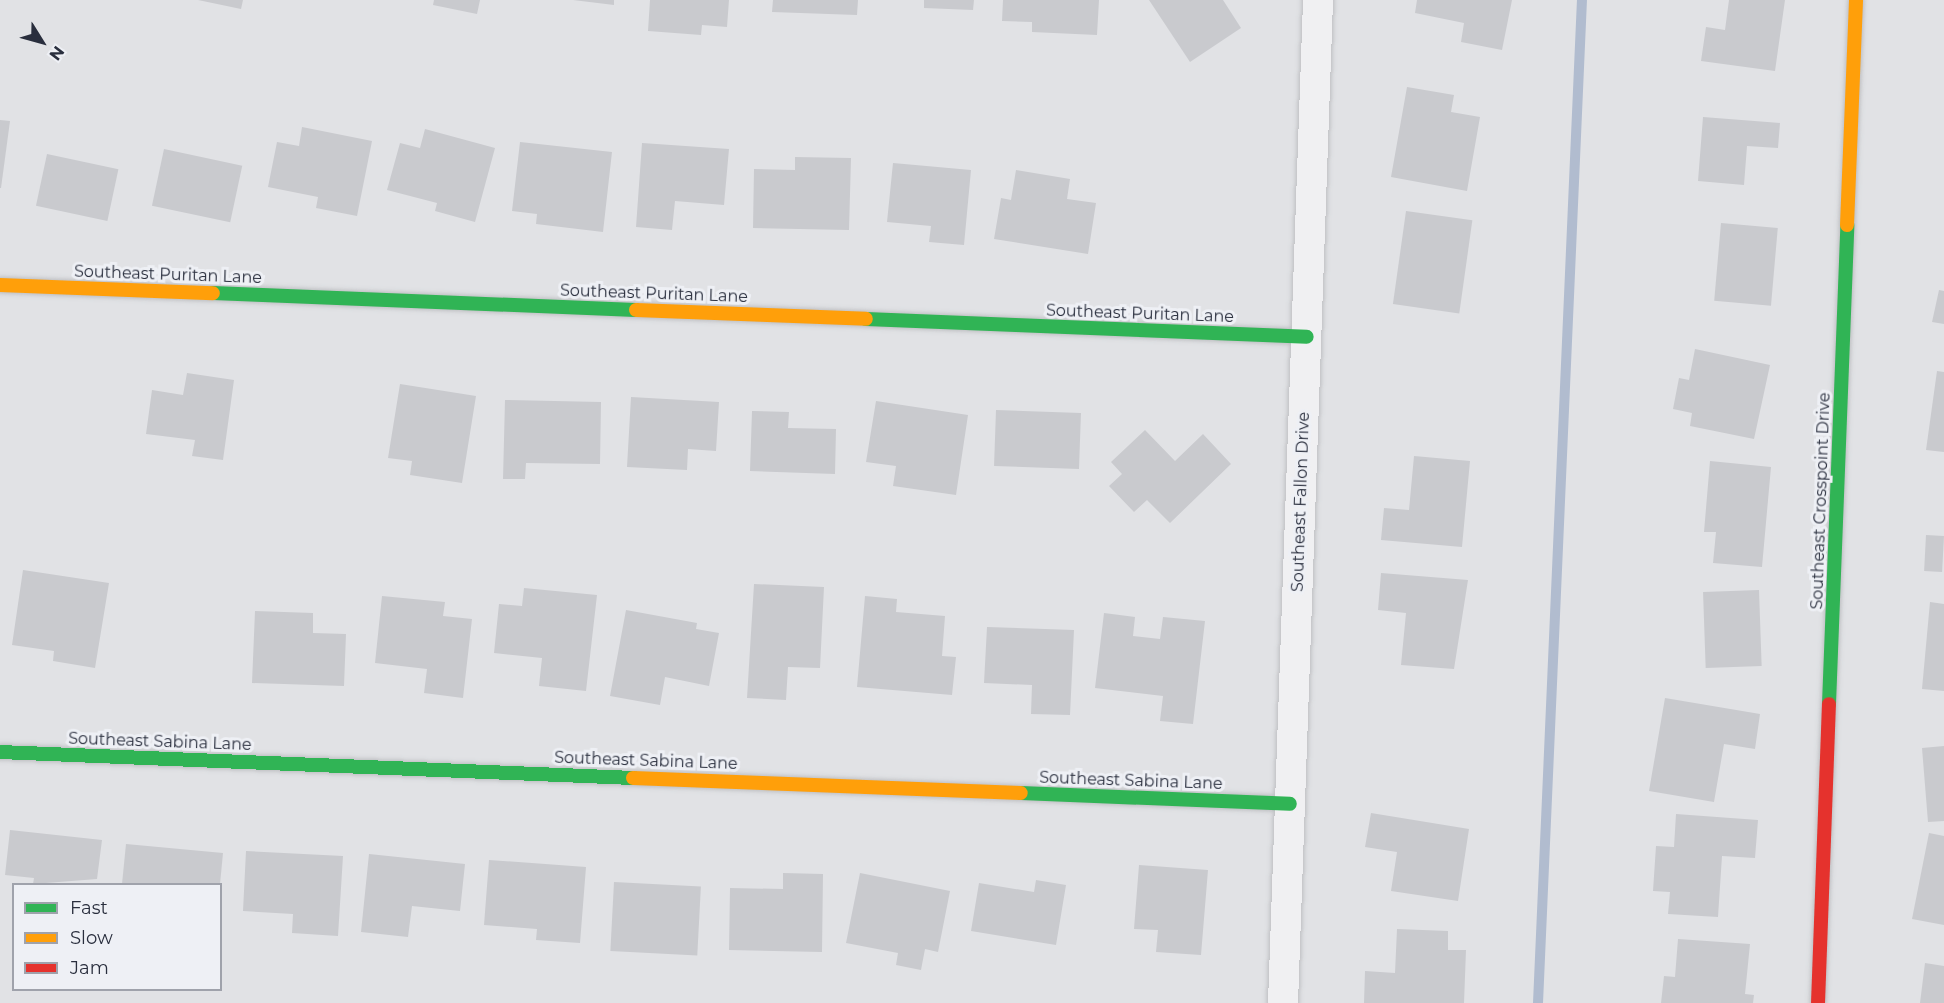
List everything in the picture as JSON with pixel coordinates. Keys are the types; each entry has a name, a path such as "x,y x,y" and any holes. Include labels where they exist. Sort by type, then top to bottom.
{"street":[{"name":"Southeast Fallon Drive","path":"1283,1003 1318,0"},
{"name":"Southeast Crosspoint Drive","path":"1818,1003 1856,0"},
{"name":"Southeast Puritan Lane","path":"0,285 1307,337"},
{"name":"Southeast Sabina Lane","path":"0,752 1290,804"}],"building":[{"path":"198,0 243,0 241,9"},
{"path":"434,0 480,0 477,14 433,5"},
{"path":"573,0 614,0 614,5"},
{"path":"650,0 729,0 727,27 702,25 701,35 648,31"},
{"path":"773,0 858,0 857,15 772,12"},
{"path":"924,0 974,0 973,10 924,8"},
{"path":"1003,0 1099,0 1097,35 1032,32 1032,22 1002,21"},
{"path":"1149,0 1223,0 1241,28 1190,62"},
{"path":"1417,0 1512,0 1502,50 1461,42 1464,23 1415,13"},
{"path":"1729,0 1785,0 1775,71 1701,61 1706,27 1725,30"},
{"path":"1407,87 1454,95 1451,112 1480,117 1467,191 1391,177"},
{"path":"1703,117 1780,123 1778,148 1747,146 1744,185 1698,181"},
{"path":"0,120 10,121 1,188 0,188"},
{"path":"302,127 372,141 357,216 316,208 318,197 268,187 277,142 299,146"},
{"path":"425,129 495,148 475,222 435,211 437,203 387,190 400,143 420,148"},
{"path":"520,142 612,152 603,232 536,224 537,214 512,211"},
{"path":"642,143 729,149 724,205 675,201 672,230 636,227"},
{"path":"164,149 242,166 230,222 152,206"},
{"path":"47,154 118,169 107,221 36,206"},
{"path":"795,157 851,158 849,230 753,228 754,169 795,170"},
{"path":"893,163 971,170 964,245 929,242 931,226 887,222"},
{"path":"1016,170 1070,179 1067,199 1096,203 1088,254 994,239 1001,198 1011,200"},
{"path":"1406,211 1472,220 1459,313 1393,304"},
{"path":"1721,223 1778,228 1771,306 1714,301"},
{"path":"1939,290 1944,291 1944,324 1932,322"},
{"path":"1695,349 1770,365 1754,439 1690,426 1692,413 1673,409 1679,378 1689,380"},
{"path":"1937,371 1944,372 1944,452 1926,450"},
{"path":"187,373 234,380 223,460 192,456 195,440 146,434 152,390 183,395"},
{"path":"400,384 476,396 462,483 410,475 412,461 388,458"},
{"path":"631,397 719,402 716,451 688,449 687,470 627,467"},
{"path":"505,400 601,402 600,464 526,463 525,479 503,479"},
{"path":"876,401 968,415 956,495 893,486 896,466 866,462"},
{"path":"996,410 1081,413 1079,469 994,466"},
{"path":"752,411 789,412 788,428 836,429 835,474 750,471"},
{"path":"1145,430 1175,461 1203,434 1231,464 1170,523 1147,500 1134,512 1109,486 1122,474 1111,462"},
{"path":"1414,456 1470,461 1462,547 1381,540 1384,508 1409,510"},
{"path":"1710,461 1771,467 1762,567 1713,563 1716,532 1704,532"},
{"path":"1926,535 1944,536 1942,572 1924,571"},
{"path":"23,570 109,583 95,668 53,661 54,651 12,645"},
{"path":"1381,573 1468,580 1454,669 1401,665 1406,613 1378,610"},
{"path":"754,584 824,587 820,668 788,667 786,700 747,698"},
{"path":"524,588 597,595 586,691 539,686 542,658 494,653 499,604 522,606"},
{"path":"1759,590 1762,666 1706,668 1703,592"},
{"path":"382,596 445,602 443,616 472,619 463,698 424,693 427,669 375,663"},
{"path":"865,596 897,599 896,612 945,616 942,656 956,657 952,695 857,687"},
{"path":"1930,602 1944,604 1944,691 1922,689"},
{"path":"626,610 697,623 696,629 719,633 709,686 665,677 660,705 610,696"},
{"path":"255,611 313,613 313,633 346,634 344,686 252,683"},
{"path":"1104,613 1135,617 1133,636 1160,639 1163,617 1205,621 1193,724 1160,721 1163,696 1095,688"},
{"path":"987,627 1074,630 1070,715 1031,714 1032,685 984,683"},
{"path":"1665,698 1760,714 1755,749 1724,744 1714,802 1649,791"},
{"path":"1944,746 1944,821 1928,822 1922,748"},
{"path":"1371,813 1469,829 1458,901 1391,891 1397,852 1365,847"},
{"path":"1676,814 1758,820 1755,858 1722,856 1718,917 1668,914 1670,892 1653,891 1656,846 1674,847"},
{"path":"10,830 102,840 97,879 33,883 34,878 5,875"},
{"path":"1929,833 1944,836 1944,925 1912,919"},
{"path":"126,844 223,853 220,883 122,883"},
{"path":"246,851 343,856 338,936 292,933 293,914 243,911"},
{"path":"369,854 465,864 460,911 412,906 408,937 361,932"},
{"path":"489,860 586,867 580,943 536,940 537,929 484,925"},
{"path":"1139,865 1208,870 1201,955 1156,952 1158,930 1134,929"},
{"path":"783,873 823,874 822,952 729,950 730,888 783,889"},
{"path":"860,873 950,891 938,952 925,949 921,970 896,965 898,953 846,943"},
{"path":"1036,880 1066,885 1056,945 971,931 979,883 1034,892"},
{"path":"614,882 701,887 697,955 610,951"},
{"path":"1397,929 1448,931 1448,950 1466,950 1464,1003 1364,1003 1365,971 1395,973"},
{"path":"1678,939 1750,944 1745,994 1754,995 1753,1003 1661,1003 1664,976 1675,977"},
{"path":"1925,963 1944,966 1944,1003 1920,1003"}],"waterway":[{"path":"1538,1003 1582,0"}],"traffic: fast":[{"path":"1829,704 1847,225"},
{"path":"213,293 636,310"},
{"path":"866,319 1307,337"},
{"path":"0,752 633,778"},
{"path":"1021,793 1290,804"}],"traffic: slow":[{"path":"1847,225 1856,0"},
{"path":"0,285 213,293"},
{"path":"636,310 866,319"},
{"path":"633,778 1021,793"}],"traffic: jam":[{"path":"1818,1003 1829,704"}]}
